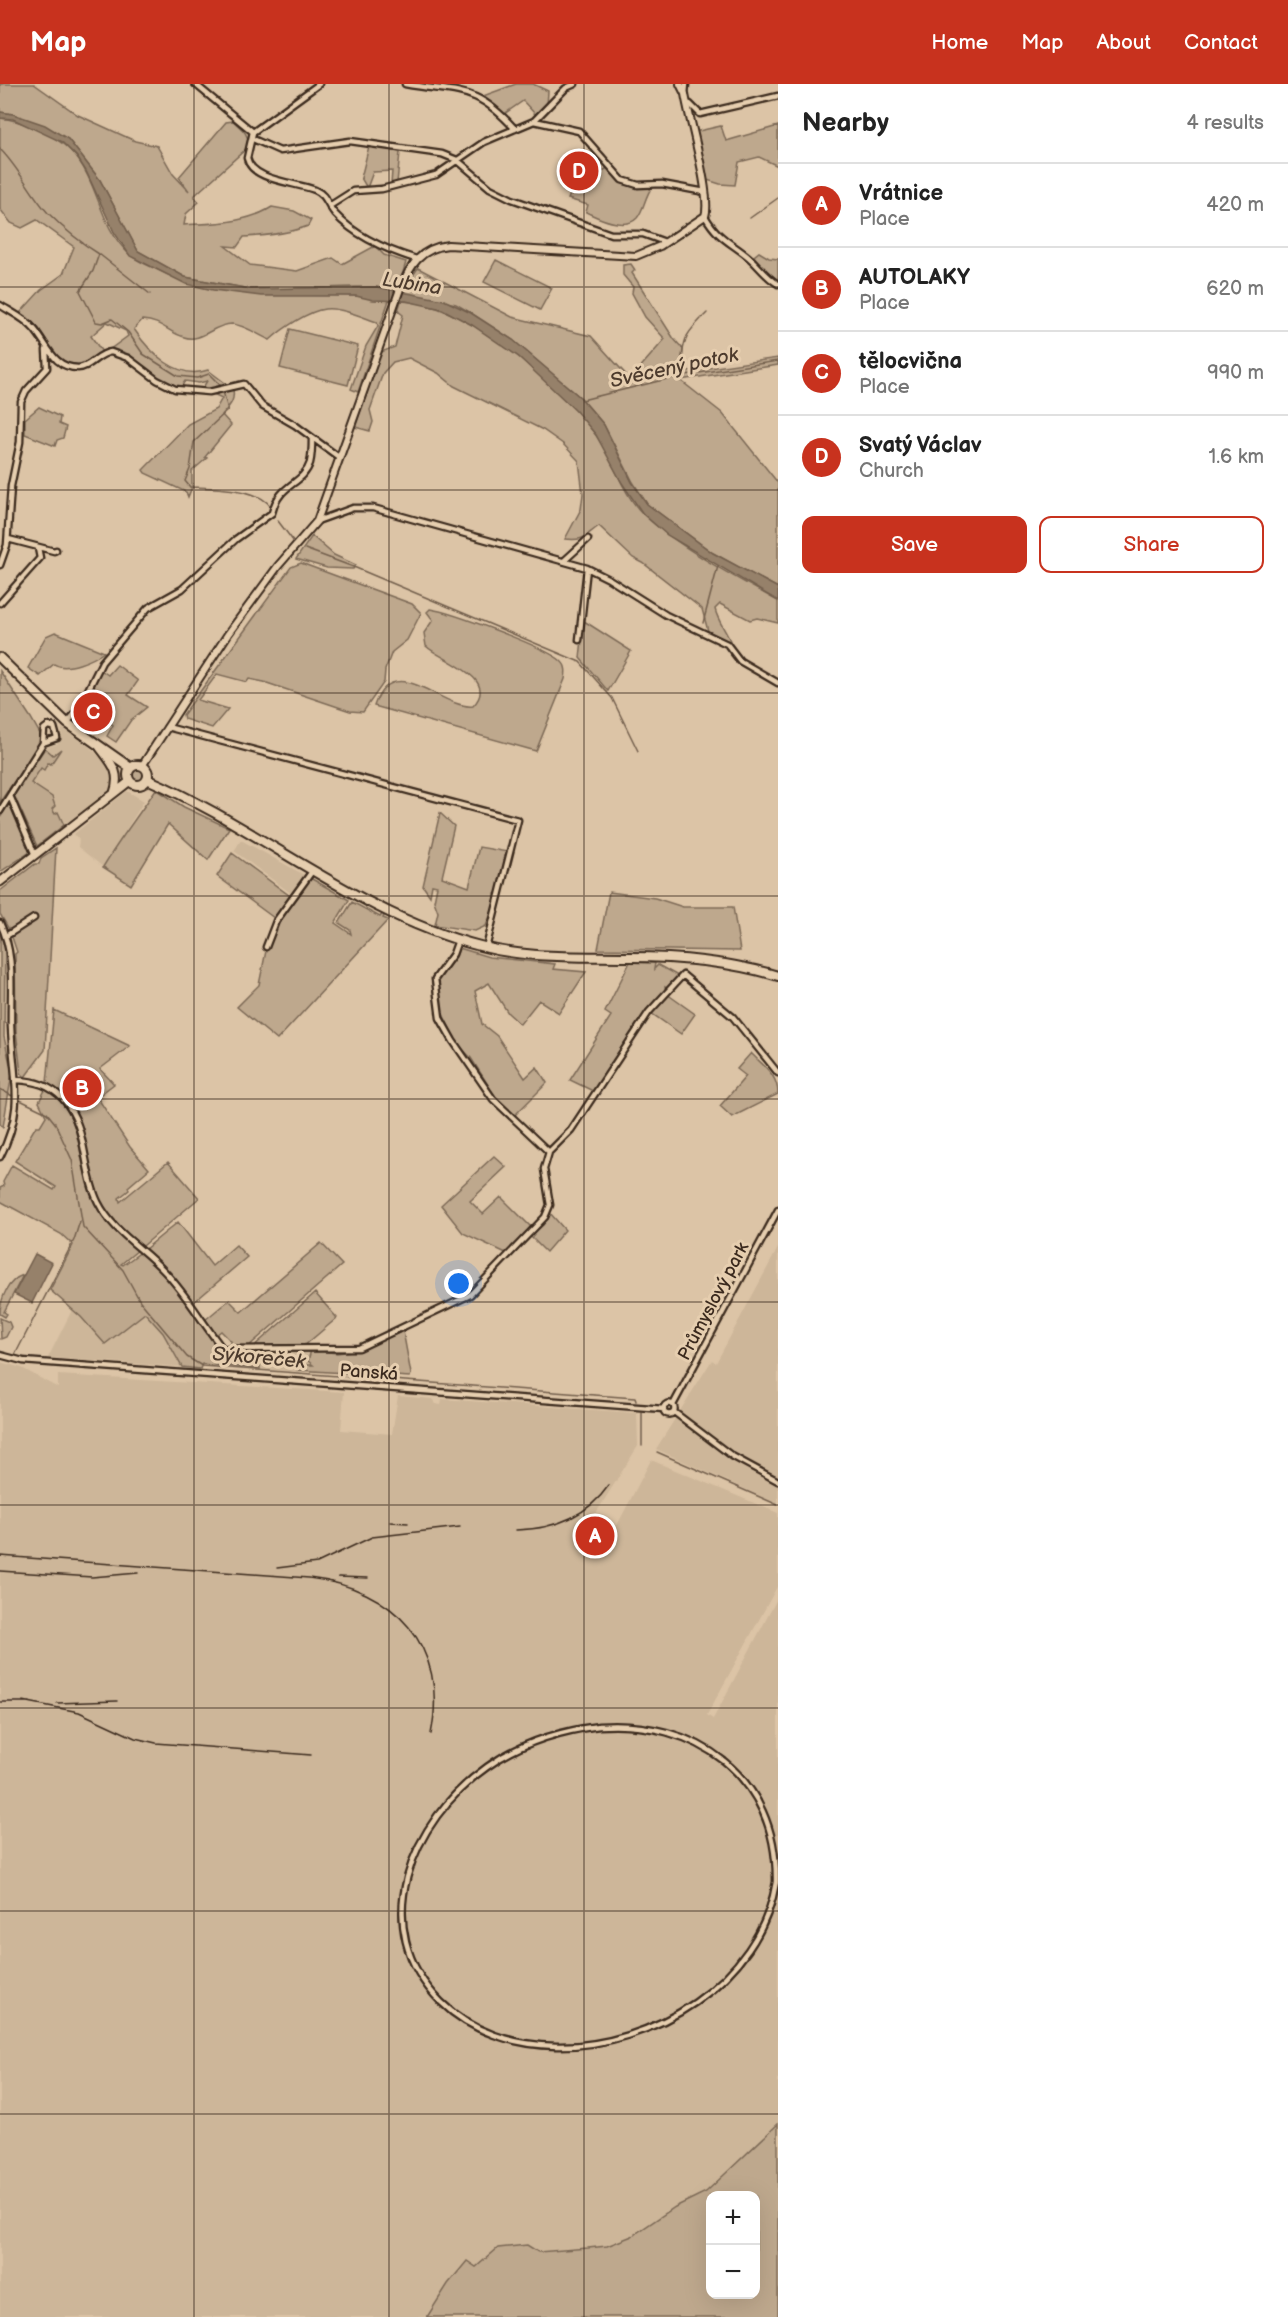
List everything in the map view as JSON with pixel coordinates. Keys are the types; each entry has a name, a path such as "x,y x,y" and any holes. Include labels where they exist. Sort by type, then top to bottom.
{"main road":[{"path":"0,658 67,723 131,768 142,766 148,772 147,779 140,785 130,781"},
{"path":"100,748 118,775 113,795"},
{"path":"130,781 128,774 131,768"},
{"path":"147,779 404,920 458,940 486,948 529,954 679,959 726,965 778,976"},
{"path":"0,882 130,781"}],"street":[{"path":"195,84 253,132"},
{"path":"253,132 320,84"},
{"path":"405,84 476,95 494,107 514,129"},
{"path":"331,206 353,191 382,189 428,179 484,142 534,121 566,88 574,84"},
{"path":"680,84 685,94 705,192 705,216 715,232 746,255 778,284"},
{"path":"685,94 686,84"},
{"path":"687,104 690,104 700,114 778,96"},
{"path":"534,121 579,131 620,177 631,184 662,184 705,192"},
{"path":"253,132 247,158 254,170 266,177 285,180 316,190 335,213 353,228 378,245 416,259"},
{"path":"253,139 280,152 325,143 354,141 442,154 457,160 490,188 527,205 611,234 642,234 665,243"},
{"path":"142,766 272,574 317,521 400,289 416,259 431,249 448,245 630,257 642,255 665,243 705,216"},
{"path":"0,305 34,328 46,350 58,361 80,368 104,353 116,352 169,387 209,392 244,384 259,404 340,458"},
{"path":"46,350 47,368"},
{"path":"0,565 6,552 8,539 11,486 20,442 21,402 26,391 47,368 58,361"},
{"path":"67,723 78,710 102,662 148,608 182,589 236,539 272,513 276,497 303,475 309,465 312,438"},
{"path":"317,521 353,508 379,509 565,560 609,579 666,615 727,645 740,661 778,683"},
{"path":"8,539 38,548 56,550"},
{"path":"565,560 588,539"},
{"path":"0,603 40,558 38,548"},
{"path":"579,640 587,568"},
{"path":"167,727 518,820 486,948"},
{"path":"0,811 43,743"},
{"path":"10,796 35,855"},
{"path":"266,946 276,921 313,870"},
{"path":"6,936 34,918"},
{"path":"0,922 11,958 11,1028 18,1093 1,1155"},
{"path":"458,940 453,954 435,980 440,1018 494,1099 549,1152"},
{"path":"17,1080 41,1083 63,1098 74,1115 88,1177 104,1213 126,1237 168,1275 221,1347 226,1350 359,1348 463,1300 547,1214 550,1201 544,1165 549,1152 571,1130 649,1012 684,975 733,1017 778,1073"},
{"name":"Průmyslový park","path":"673,1405 778,1210"},
{"name":"Panská","path":"0,1355 43,1363 664,1409"},
{"path":"674,1412 667,1414 664,1409 667,1404 673,1405 674,1412 732,1456 778,1481"},
{"path":"616,1725 650,1727 685,1736 717,1751 744,1774 755,1788 771,1820 777,1851 775,1885 771,1902 757,1935 736,1964 712,1989 684,2010 653,2027 621,2038 572,2046 540,2045 508,2039 474,2027 458,2018 424,1982 410,1953 404,1930 402,1906 407,1873 420,1841 438,1813 461,1789 500,1758 547,1737 581,1728 616,1725"}],"shaded area":[{"path":"0,84 34,84 78,115 135,141 157,146 173,174 189,191 179,177 226,122 233,121 247,135 248,147 194,196 199,202 186,214 184,225 241,219 272,207 294,211 311,220 308,226 300,229 244,237 237,247 225,246 250,265 297,271 333,258 342,264 375,246 384,255 406,262 399,286 405,287 418,268 512,317 591,336 630,379 665,339 645,317 632,293 633,287 623,275 623,265 631,264 635,270 632,273 674,339 683,349 682,372 778,358 778,365 680,380 722,413 778,483 778,588 713,553 647,504 604,425 581,398 513,340 456,304 376,287 250,289 185,277 138,251 100,180 68,139 13,114 0,112"},
{"path":"516,84 533,84 548,91 547,106 535,114 523,101 504,114 483,96"},
{"path":"0,112 45,125 68,139 100,180 138,251 185,277 250,289 376,287 444,300 471,313 513,340 581,398 604,425 632,482 647,504 713,553 778,588 778,601 667,535 643,514 622,483 596,435 576,411 519,357 472,325 442,309 406,301 373,300 356,296 261,296 186,284 130,256 114,232 86,171 77,157 62,142 13,119 0,118"},
{"path":"0,118 20,122 39,130 60,142 75,156 85,171 116,239 130,255 147,265 181,280 229,291 278,295 358,296 389,300 358,392 351,389 366,346 378,326 377,322 358,315 337,309 318,310 296,321 270,340 247,328 232,324 219,327 196,338 190,338 178,335 155,322 142,320 134,329 148,347 165,362 186,371 208,370 233,389 231,403 222,415 231,425 205,457 207,458 192,471 192,487 188,497 186,492 145,473 143,470 188,424 216,409 222,398 202,389 207,381 199,383 185,381 181,387 171,384 128,356 109,350 128,336 126,331 107,322 91,336 102,352 81,365 67,363 55,356 38,327 19,314 41,290 63,274 74,247 37,220 22,228 11,223 0,209"},
{"path":"721,126 726,141 778,126 778,166 759,157 739,162 735,185 707,180 694,132"},
{"path":"369,146 400,152 397,183 391,185 392,171 373,172 367,188 361,178"},
{"path":"609,167 623,182 632,187 652,187 639,215 632,222 619,223 604,220 586,212 588,205 568,199 572,190"},
{"path":"759,252 769,258 778,259 778,282 765,272 754,256"},
{"path":"496,260 552,288 540,310 484,282"},
{"path":"401,301 426,305 454,315 481,330 534,370 579,414 595,434 629,497 644,515 690,550 778,601 778,623 757,618 750,620 720,604 715,609 731,643 708,631 702,609 643,563 633,558 599,526 581,538 565,539 581,509 583,494 579,461 563,444 543,430 454,386 438,373 409,358 393,362 383,373 370,410 373,422 370,431 355,427 381,352 395,347 403,315 398,311"},
{"path":"290,329 358,346 348,385 280,368"},
{"path":"39,407 60,417 59,424 66,427 63,438 57,440 55,446 25,434 25,419"},
{"path":"312,536 334,555 356,565 353,569 327,568 296,559"},
{"path":"301,563 412,604 421,613 407,640 392,652 385,670 384,682 363,712 350,711 264,682 249,679 247,682 217,674 198,700 228,709 212,728 184,719 183,715 291,567"},
{"path":"430,609 499,631 552,655 563,663 566,670 565,679 536,751 374,706 383,690 394,683 406,682 419,686 461,705 473,706 480,696 479,687 474,678 426,646 424,633 433,620 427,612"},
{"path":"584,621 631,651 608,691 580,658"},
{"path":"55,632 104,652 72,666 54,664 40,676 28,668 46,636"},
{"path":"117,665 138,681 128,695 147,707 131,720 116,742 107,736 113,725 103,718 108,706 88,693 101,670 108,675"},
{"path":"0,671 40,734 40,743 0,802"},
{"path":"62,728 66,731 69,728 115,771 113,788 64,825 58,812 55,814 31,783 41,768 51,764 60,749 53,755 45,748 57,744 61,738"},
{"path":"45,748 53,755 61,749 51,764 48,763 44,770 41,768 31,783 52,797 55,806 52,809 55,814 58,812 64,825 37,846 14,795"},
{"path":"135,768 141,768 145,775 141,782 135,782 131,778 131,772"},
{"path":"156,789 184,807 229,828 208,860 168,824 131,885 103,867"},
{"path":"127,791 144,801 103,867 78,847 79,840 74,834"},
{"path":"8,805 12,808 30,852 0,872 0,818"},
{"path":"440,813 454,826 442,877 469,887 479,847 508,852 500,890 495,894 497,898 486,926 475,931 435,925 438,912 434,901 437,886 432,885 430,896 423,886"},
{"path":"241,840 306,876 292,894 234,851"},
{"path":"56,848 45,1050 25,1077 21,1073 16,1031 15,954 17,952 10,931 0,914 0,891 35,864 39,864 41,858"},
{"path":"232,853 290,896 274,918 217,876"},
{"path":"313,874 312,879 349,900 335,923 351,934 350,930 339,923 352,902 380,917 383,913 385,914 383,918 388,920 277,1040 237,1007 259,985 267,946 280,918"},
{"path":"609,892 655,898 683,907 733,907 740,951 598,949"},
{"path":"0,932 5,948 4,1037 12,1073 3,1127 0,1124"},
{"path":"459,948 489,957 555,964 553,969 586,972 559,1013 539,1000 520,1024 508,1013 489,983 475,991 482,1024 497,1036 525,1078 537,1067 547,1083 514,1116 497,1099 471,1058 457,1043 442,1012 438,979 456,957"},
{"path":"630,962 655,963 654,969 658,965 678,976 668,989 665,987 665,992 635,1028 595,1092 570,1080 611,1016 605,1012"},
{"path":"667,994 695,1014 681,1034 651,1013"},
{"path":"54,1010 130,1046 100,1069 114,1084 97,1097 130,1147 149,1169 128,1187 129,1190 119,1198 120,1202 168,1162 199,1198 143,1246 115,1224 104,1209 96,1192 84,1142 72,1110 62,1096 47,1083"},
{"path":"751,1053 772,1075 778,1094 732,1117 720,1106 746,1076 737,1069"},
{"path":"46,1088 60,1101 69,1114 79,1143 85,1174 98,1204 138,1250 121,1264 123,1265 141,1252 157,1264 212,1337 219,1350 216,1358 223,1355 224,1366 202,1364 200,1369 182,1367 163,1333 145,1313 105,1344 81,1317 50,1290 73,1245 61,1234 0,1201 0,1188 4,1186 3,1182 12,1165 54,1190 56,1187 15,1161 36,1126 40,1126 46,1116 39,1102"},
{"path":"494,1156 506,1167 470,1201 483,1214 501,1197 533,1229 506,1253 463,1233 441,1205"},
{"path":"550,1213 565,1230 546,1252 530,1236 543,1225"},
{"path":"178,1222 212,1266 236,1245 247,1257 193,1303 172,1275 144,1250"},
{"path":"321,1243 342,1265 249,1346 231,1347 231,1341 221,1331 216,1335 205,1320 229,1300 241,1312"},
{"path":"778,1248 778,1504 656,1449 712,1360 716,1363"},
{"path":"35,1254 52,1263 32,1303 14,1294"},
{"path":"23,1275 4,1312 7,1314 5,1317 0,1314 3,1296 13,1281"},
{"path":"315,1293 337,1318 304,1346 253,1347"},
{"path":"72,1310 81,1317 145,1312 163,1333 182,1367 48,1358"},
{"path":"0,1318 9,1322 11,1327 6,1337 1,1339"},
{"path":"403,1331 410,1377 297,1370 298,1365 313,1365 308,1361 311,1350 337,1353 360,1350"},
{"path":"311,1349 335,1352 317,1350 313,1365 298,1365 298,1370 303,1372 260,1369 261,1351"},
{"path":"261,1351 260,1369 227,1366 226,1354"},
{"path":"0,1362 22,1368 58,1388 58,1375 344,1392 341,1430 392,1434 398,1396 432,1399 436,1404 441,1405 442,1399 637,1413 638,1446 586,1529 610,1539 651,1460 778,1513 778,1585 707,1715 713,1719 778,1597 778,2124 706,2192 675,2207 632,2236 607,2246 538,2252 527,2245 499,2248 476,2267 448,2284 427,2317 0,2317"},
{"path":"778,2124 778,2317 427,2317 448,2284 467,2261 476,2267 498,2248 527,2245 538,2252 607,2246 632,2236 675,2207 706,2192 706,2299 760,2299 760,2191 707,2191"}],"waterway":[{"path":"0,149 48,213 72,235 99,254 93,271 80,291 96,322 102,323 112,319 128,332 143,354 178,376 197,378 209,374 221,386"},
{"path":"750,218 778,198"},
{"path":"99,254 150,294"},
{"path":"679,375 685,341 692,329 707,313"},
{"name":"Svěcený potok","path":"582,400 679,376 778,361"},
{"path":"223,391 228,410 194,442 190,469 185,481 190,487 222,488 245,492 265,500 271,507"},
{"path":"278,521 294,542"},
{"path":"305,549 356,568 580,662 612,698 638,751"},
{"path":"703,623 718,566"},
{"name":"Sýkoreček","path":"0,1089 14,1097"},
{"name":"Sýkoreček","path":"18,1099 47,1113 55,1123 72,1160 83,1227 123,1270 140,1301 187,1357 202,1366 635,1398 636,1401"},
{"path":"15,1355 74,1240 80,1221"},
{"name":"Sýkoreček","path":"642,1413 642,1446"},
{"path":"657,1452 778,1505"}],"railway":[{"path":"516,1530 543,1527 568,1519 590,1505 609,1485"},
{"path":"390,1522 408,1523"},
{"path":"277,1568 317,1563 372,1537 460,1527"},
{"path":"0,1556 309,1578 339,1584 366,1594 390,1609 409,1627 423,1649 431,1674 434,1702 431,1734"},
{"path":"0,1571 92,1577 138,1573"},
{"path":"338,1577 368,1578"},
{"path":"23,1701 79,1712 135,1738 156,1743 311,1755"},
{"path":"57,1703 117,1701"},
{"path":"0,1702 30,1702"}],"place":[{"name":"Svatý Václav","path":"579,171"},
{"name":"tělocvična","path":"93,712"},
{"name":"AUTOLAKY","path":"82,1088"},
{"name":"Vrátnice","path":"595,1536"}],"water label":[{"name":"Lubina","path":"412,283"}]}
